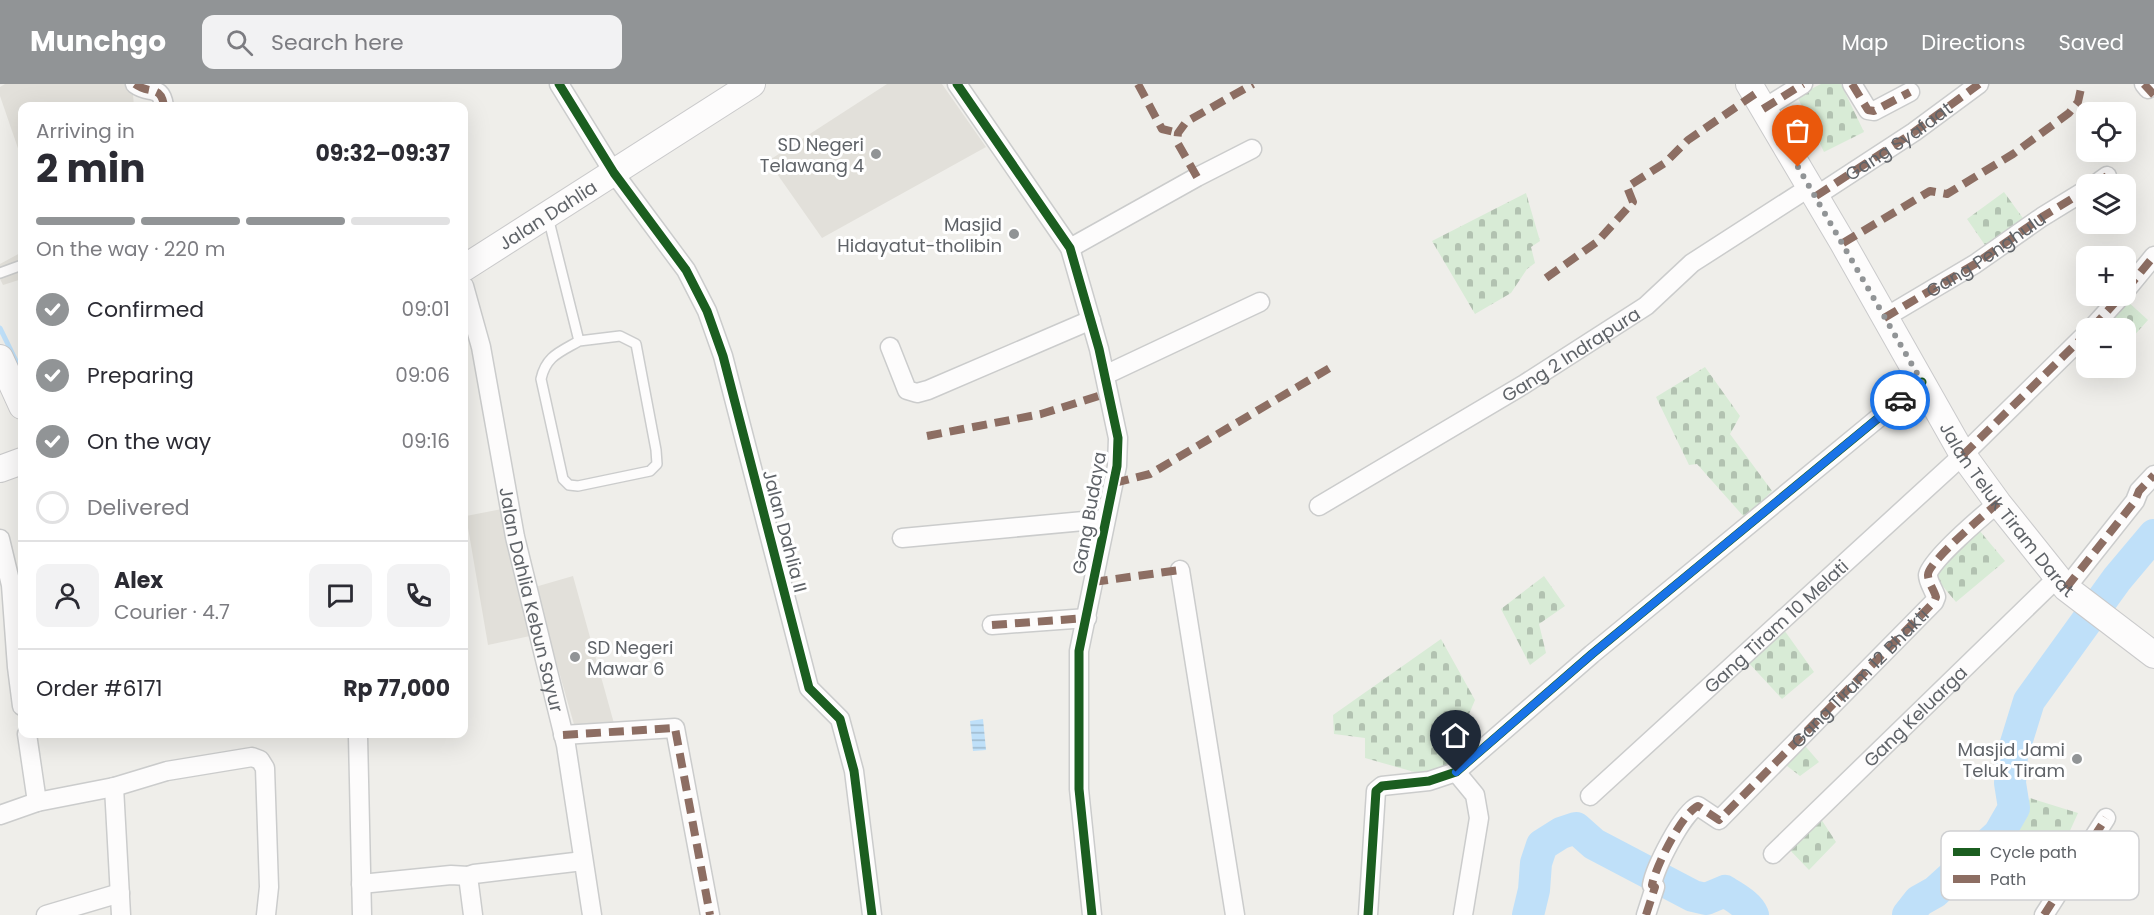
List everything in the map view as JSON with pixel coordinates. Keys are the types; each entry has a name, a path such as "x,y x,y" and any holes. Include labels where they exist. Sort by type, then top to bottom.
{"street":[{"path":"135,84 160,92 164,102"},
{"name":"Jalan Dahlia II","path":"559,84 614,172 686,270 707,311 723,356 809,688 840,719 854,771 872,915"},
{"name":"Jalan Dahlia","path":"468,265 752,84"},
{"name":"Gang Budaya","path":"957,84 1070,248 1105,375 1118,438 1117,466 1079,651 1078,789 1092,915"},
{"name":"Jalan Teluk Tiram Darat","path":"1749,84 1963,455 2061,583 2154,655"},
{"path":"1764,109 1803,84"},
{"path":"1852,84 1868,110 1874,111 1910,92"},
{"name":"Gang Syafaat","path":"1813,192 1914,132 1979,84"},
{"path":"1070,248 1252,148"},
{"name":"Gang 2 Indrapura","path":"1319,506 1523,385 1646,306 1692,263 1813,192"},
{"name":"Gang Penghulu","path":"1884,318 1975,264 2076,196"},
{"path":"2136,278 2154,256"},
{"name":"Jalan Dahlia Kebun Sayur","path":"468,300 481,347 515,537 563,735 592,915"},
{"path":"1105,375 1260,302"},
{"path":"2101,318 2112,306"},
{"path":"890,347 907,390 917,393 1091,320"},
{"name":"Gang Tiram 10 Melati","path":"1590,796 1963,455 2076,344"},
{"path":"0,358 18,397"},
{"path":"1368,915 1376,791 1382,786 1429,781 1456,772 1592,654 1922,382"},
{"path":"0,469 18,462"},
{"name":"Gang Keluarga","path":"1773,854 2061,583 2135,501 2139,491 2154,475"},
{"name":"Gang Tiram 12 Bhakti","path":"1646,915 1655,887 1652,885 1654,876 1677,830 1695,807 1698,806 1719,820 1934,602 1936,597 1928,576 1929,570 1949,546 1998,503"},
{"path":"902,538 1106,519"},
{"path":"0,539 11,585 8,669 18,695"},
{"path":"1180,570 1235,915"},
{"path":"992,625 1087,618"},
{"path":"563,735 675,728 710,915"},
{"path":"28,738 37,802"},
{"path":"358,738 362,915"},
{"path":"0,815 37,802 114,787 167,771 252,757 260,760 265,768 269,887 266,915"},
{"path":"1456,772 1475,795 1478,810 1462,915"},
{"path":"114,787 121,915"},
{"path":"2098,831 2106,818"},
{"path":"361,884 451,875 468,876 584,861"},
{"path":"468,876 472,915"},
{"path":"46,915 120,893"},
{"path":"2044,915 2054,900"}],"lane":[{"path":"547,215 579,340"},
{"path":"0,273 18,266"},
{"path":"621,336 636,344 656,450 657,464 650,471 578,486 569,485 563,480 541,379 544,366 552,356 579,340 621,336"}],"shaded area":[{"path":"5,84 132,84 134,102 18,102 18,148 0,96 0,87"},
{"name":"SD Negeri Telawang 4","path":"887,84 942,84 986,147 822,238 768,161"},
{"path":"18,254 18,280 3,285 0,279 0,264"},
{"path":"502,509 530,636 488,645 468,528 468,516"},
{"name":"SD Negeri Mawar 6","path":"573,576 615,727 575,728 535,587"}],"green space":[{"path":"1821,84 1841,84 1864,132 1824,152 1797,96"},
{"path":"2004,192 2025,221 1987,248 1967,219"},
{"path":"1526,193 1540,241 1531,247 1535,263 1527,269 1511,293 1475,314 1432,241"},
{"path":"2121,306 2133,306 2148,320 2136,333 2136,318 2110,318"},
{"path":"1705,367 1740,416 1730,434 1772,491 1745,518 1697,464 1689,465 1656,397"},
{"path":"1979,530 2005,561 1956,602 1930,571"},
{"path":"1544,576 1565,606 1539,624 1546,653 1530,665 1501,609"},
{"path":"1782,627 1814,672 1782,699 1747,661"},
{"path":"1441,639 1475,700 1458,740 1470,749 1432,777 1365,758 1365,738 1334,734 1333,715"},
{"path":"1800,740 1819,762 1800,776 1782,762"},
{"path":"2030,798 2078,813 2070,831 2018,831"},
{"path":"1819,816 1836,842 1809,870 1787,847"}],"water":[{"path":"983,719 986,750 973,751 970,721"}],"waterway":[{"path":"0,328 18,365"},
{"path":"2001,831 2014,808 2010,783 2012,756 2029,701 2117,579 2154,535"},
{"path":"1528,915 1534,890 1536,863 1542,845 1561,833 1576,828 1594,844 1693,896 1706,899 1725,891 1745,904 1753,915"},
{"path":"1908,915 1919,901 1941,887"}],"marked path":[{"path":"135,84 157,92 163,102"},
{"path":"1138,84 1162,129 1178,133"},
{"path":"1197,177 1177,142 1178,133 1186,122 1253,84"},
{"path":"1763,109 1803,84"},
{"path":"1852,84 1868,110 1874,111 1910,92"},
{"path":"1816,196 1914,132 1979,84"},
{"path":"1843,243 1930,191 1947,194 2013,154 2069,113 2078,102 2082,84"},
{"path":"2144,84 2154,95"},
{"path":"1546,278 1597,242 1633,202 1627,187 1665,163 1688,140 1755,94"},
{"path":"1884,318 1975,264 2076,196"},
{"path":"2136,278 2154,256"},
{"path":"2101,318 2112,306"},
{"path":"1963,455 2076,344"},
{"path":"1114,483 1150,474 1333,366"},
{"path":"927,436 1041,414 1108,393"},
{"path":"2066,588 2135,501 2139,491 2154,475"},
{"path":"1646,915 1655,887 1652,885 1658,866 1684,819 1698,806 1719,820 1934,602 1936,597 1928,578 1930,569 1958,538 1998,503"},
{"path":"1093,582 1180,570"},
{"path":"992,625 1087,618"},
{"path":"563,735 675,728 710,915"},
{"path":"2098,831 2106,818"},
{"path":"2044,915 2054,900"}],"cycle path":[{"path":"559,84 614,173 686,270 707,311 723,356 809,688 840,719 854,771 872,915"},
{"path":"957,84 1070,248 1099,349 1118,438 1117,466 1079,651 1079,789 1092,915"},
{"path":"1368,915 1376,791 1382,786 1429,781 1456,772 1592,654 1922,382"}],"way so far":[{"path":"1798,167 1922,382 1900,400"}],"place":[{"name":"SD Negeri Telawang 4","path":"876,154"},
{"name":"Masjid Hidayatut-tholibin","path":"1014,234"},
{"name":"SD Negeri Mawar 6","path":"575,657"},
{"name":"Masjid Jami Teluk Tiram","path":"2077,759"}],"route":[{"path":"1456,772 1592,654 1900,400"}]}
